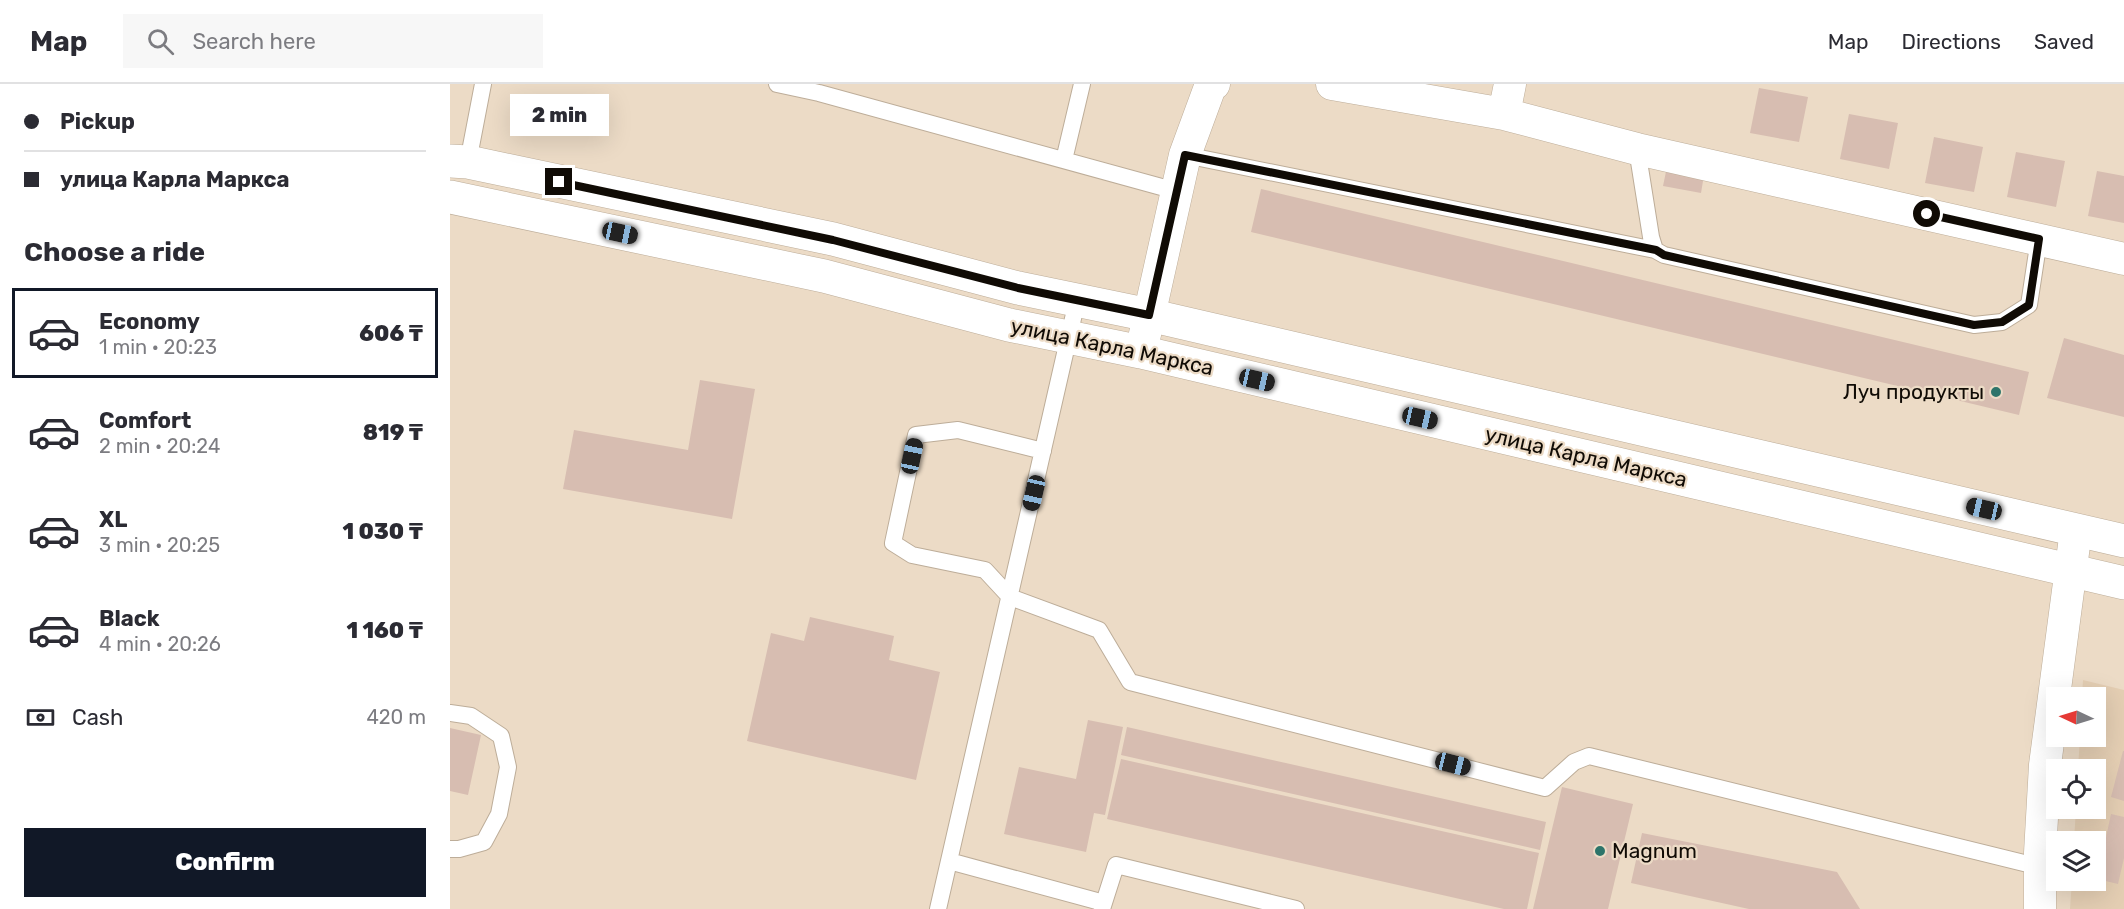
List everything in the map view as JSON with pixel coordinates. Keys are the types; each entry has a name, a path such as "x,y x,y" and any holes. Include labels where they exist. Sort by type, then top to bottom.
{"main road":[{"name":"улица Карла Маркса","path":"459,161 833,240 1018,288 1149,315 2124,541"},
{"name":"улица Карла Маркса","path":"450,197 824,276 1009,325 1141,352 2124,584"}],"street":[{"path":"1141,352 1185,155 1210,87 1215,84"},
{"path":"1332,84 1504,114 1637,149 2124,259"},
{"path":"1504,114 1510,84"},
{"path":"2040,909 2045,765 2076,530"}],"lane":[{"path":"459,161 483,84"},
{"path":"777,84 819,93 1176,191"},
{"path":"1064,160 1082,84"},
{"path":"1637,149 1656,250"},
{"path":"1185,155 1656,250 1664,255 1974,325 2002,322 2029,305 2039,239"},
{"path":"938,909 1077,301"},
{"path":"1043,451 958,430 916,435 893,543 912,555 985,570 1010,597 1099,630 1130,682 1545,788 1574,762 1589,756 2040,867"},
{"path":"450,713 471,716 501,736 508,767 499,814 484,842 459,849 450,849"},
{"path":"949,861 1103,906 1116,865 1296,909"}],"shaded area":[{"path":"2083,680 2124,690 2124,909 2070,909 2071,891 2106,891 2106,831 2075,831 2075,819 2106,819 2106,759 2079,759 2079,747 2106,747 2106,687 2083,687"}],"building":[{"path":"1759,88 1808,97 1799,142 1750,133"},
{"path":"1849,114 1898,123 1889,169 1840,159"},
{"path":"1934,137 1983,147 1974,192 1925,183"},
{"path":"2016,152 2065,161 2056,207 2007,197"},
{"path":"1668,162 1705,169 1701,193 1663,186"},
{"path":"2097,171 2124,176 2124,223 2088,216"},
{"path":"1261,189 2029,372 2019,415 1251,232"},
{"path":"2064,338 2124,355 2124,417 2047,398"},
{"path":"700,380 755,389 732,519 563,489 574,430 688,450"},
{"path":"810,617 894,636 889,660 940,672 916,780 747,741 771,633 804,641"},
{"path":"1088,720 1123,727 1105,815 1094,813 1086,852 1004,834 1019,767 1076,779"},
{"path":"1127,727 1546,822 1540,850 1121,755"},
{"path":"450,728 481,735 468,795 450,791"},
{"path":"2124,751 2124,801 2111,797"},
{"path":"1121,759 1539,853 1527,909 1504,909 1107,819"},
{"path":"1562,787 1633,804 1608,909 1533,909"},
{"path":"2111,814 2124,817 2124,858 2118,884 2106,881 2106,837"},
{"path":"1642,833 1837,872 1860,909 1749,909 1631,883"}],"place":[{"name":"Луч продукты","path":"1996,392"},
{"name":"Magnum","path":"1600,851"}],"route":[{"path":"559,182 833,240 1018,288 1149,315 1185,155 1656,250 1664,255 1974,325 2002,322 2029,305 2039,239 1927,214"}]}
